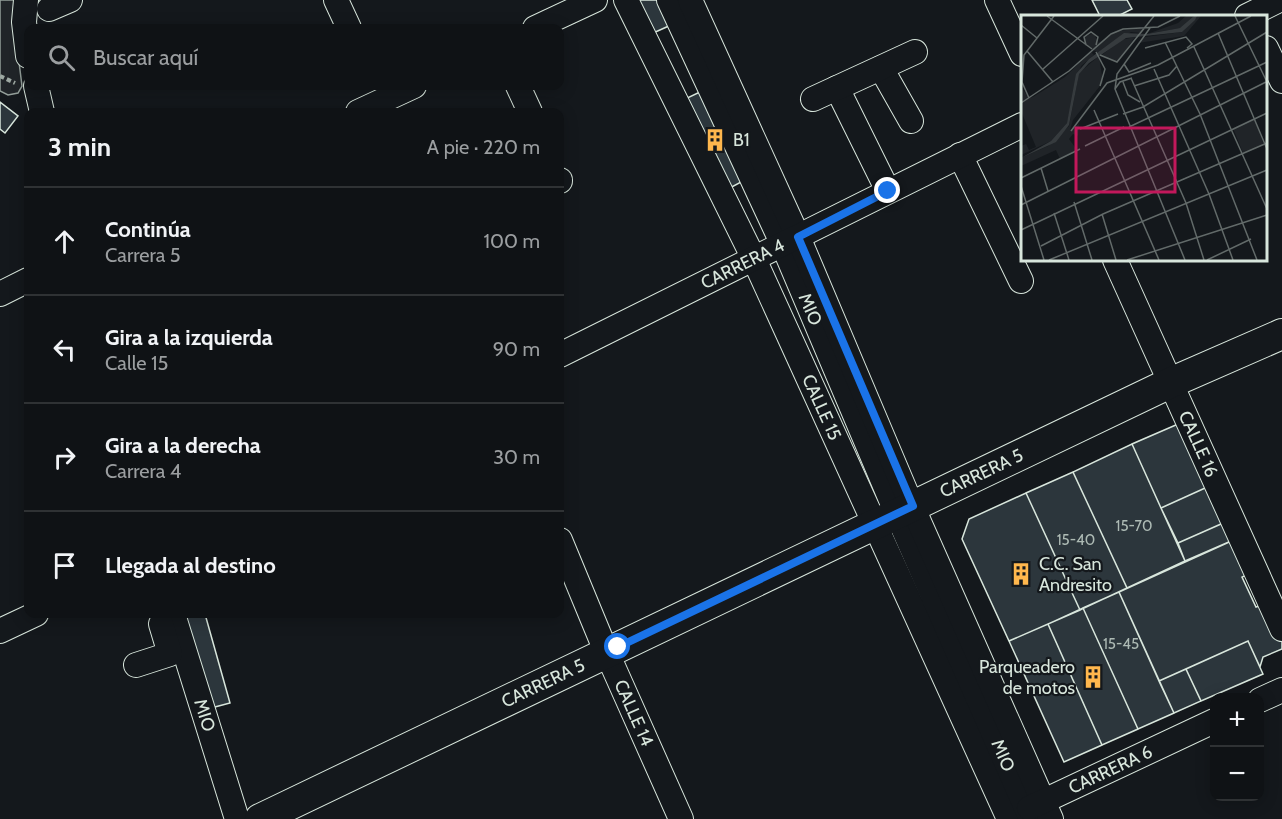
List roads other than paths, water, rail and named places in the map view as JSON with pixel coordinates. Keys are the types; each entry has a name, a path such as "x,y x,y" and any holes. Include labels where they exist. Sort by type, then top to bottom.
{"main road":[{"name":"CARRERA 5","path":"260,819 1170,383 1282,334"}],"street":[{"path":"24,24 26,0"},
{"path":"336,0 347,24"},
{"path":"544,24 595,0"},
{"name":"CALLE 15","path":"626,0 754,259 895,515 1025,815"},
{"name":"MIO","path":"669,0 790,241 895,515"},
{"path":"690,0 790,241"},
{"path":"997,0 1021,50"},
{"path":"1252,15 1279,0"},
{"path":"1267,50 1282,81"},
{"path":"813,99 915,52"},
{"path":"882,68 910,121"},
{"path":"837,88 888,191"},
{"path":"37,90 41,108"},
{"path":"365,108 404,90"},
{"path":"520,90 528,108"},
{"name":"CARRERA 4","path":"564,353 1021,126"},
{"path":"960,155 1021,281"},
{"name":"CALLE 16","path":"1115,261 1282,629"},
{"path":"0,294 24,282"},
{"name":"CALLE 15","path":"895,515 1025,815"},
{"name":"CALLE 14","path":"564,550 681,819"},
{"path":"0,631 28,618"},
{"path":"136,665 170,654 159,618"},
{"name":"MIO","path":"174,618 237,819"},
{"path":"1264,698 1282,690"},
{"name":"CARRERA 6","path":"1025,815 1210,723"}],"place":[{"name":"B1","path":"715,140"},
{"name":"C.C. San Andresito","path":"1021,574"},
{"name":"Parqueadero de motos","path":"1093,677"}]}
